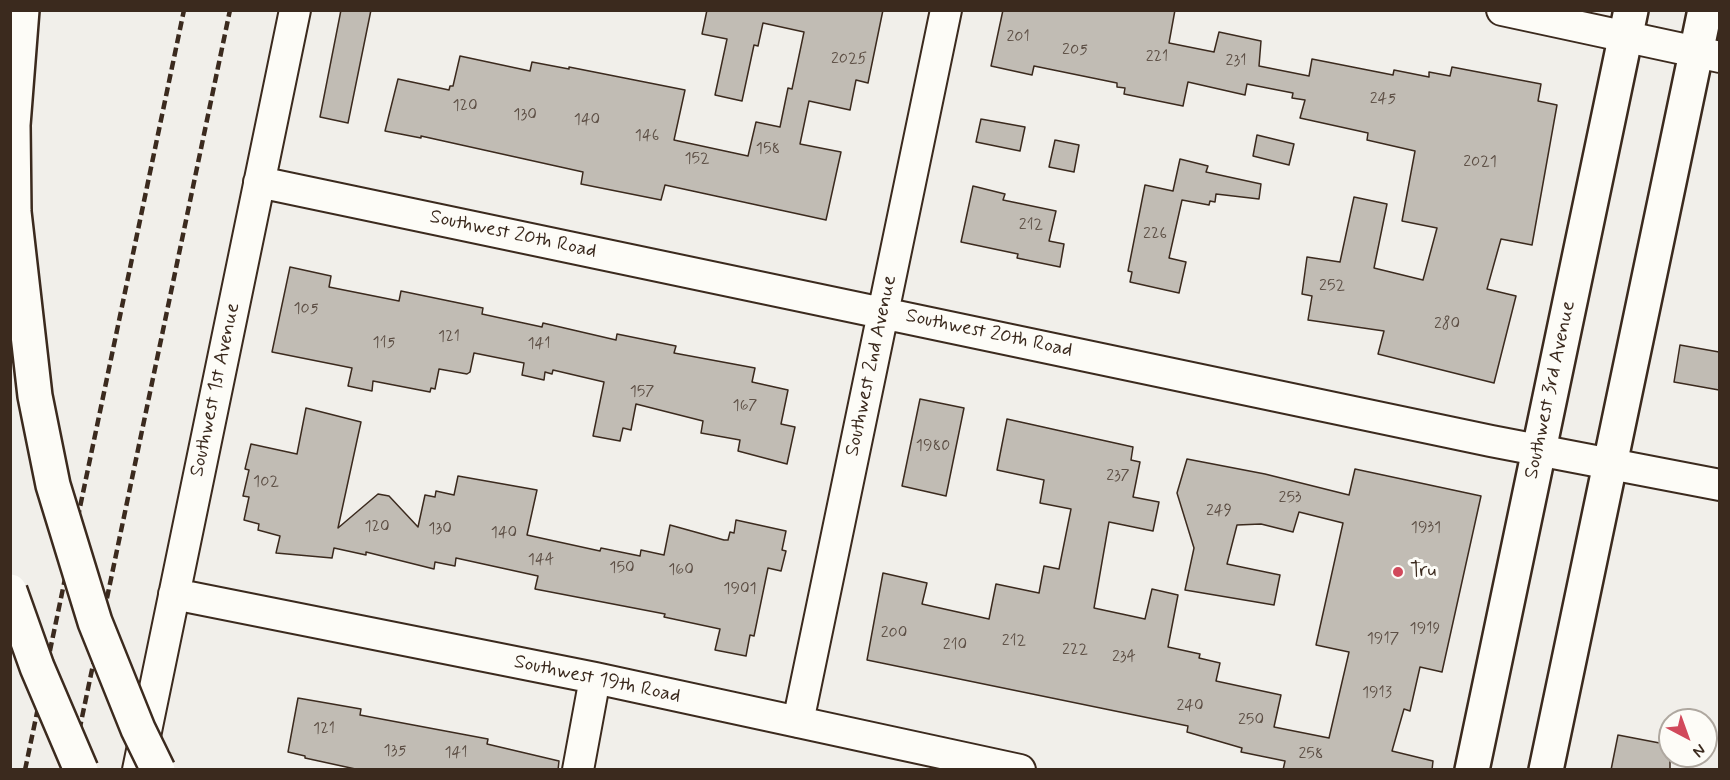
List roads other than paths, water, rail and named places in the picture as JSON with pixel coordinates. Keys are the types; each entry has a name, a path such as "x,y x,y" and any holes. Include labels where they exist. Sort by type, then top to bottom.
{"main road":[{"path":"22,10 13,125 14,212 35,396 53,485 78,573 109,659 158,770"},
{"path":"1546,770 1610,464 1708,55 1705,10"},
{"name":"Southwest 3rd Avenue","path":"1472,770 1628,24"},
{"path":"10,591 37,667 81,770"}],"street":[{"name":"Southwest 1st Avenue","path":"138,770 295,10"},
{"name":"Southwest 2nd Avenue","path":"798,722 946,10"},
{"path":"1502,10 1628,24 1708,55"},
{"name":"Southwest 20th Road","path":"259,182 1719,485"},
{"name":"Southwest 19th Road","path":"174,594 595,678 1020,770"},
{"path":"578,770 595,678"}],"railway":[{"path":"25,770 184,10"},
{"path":"71,770 230,10"}],"place":[{"name":"Tru","path":"1398,572"}]}
